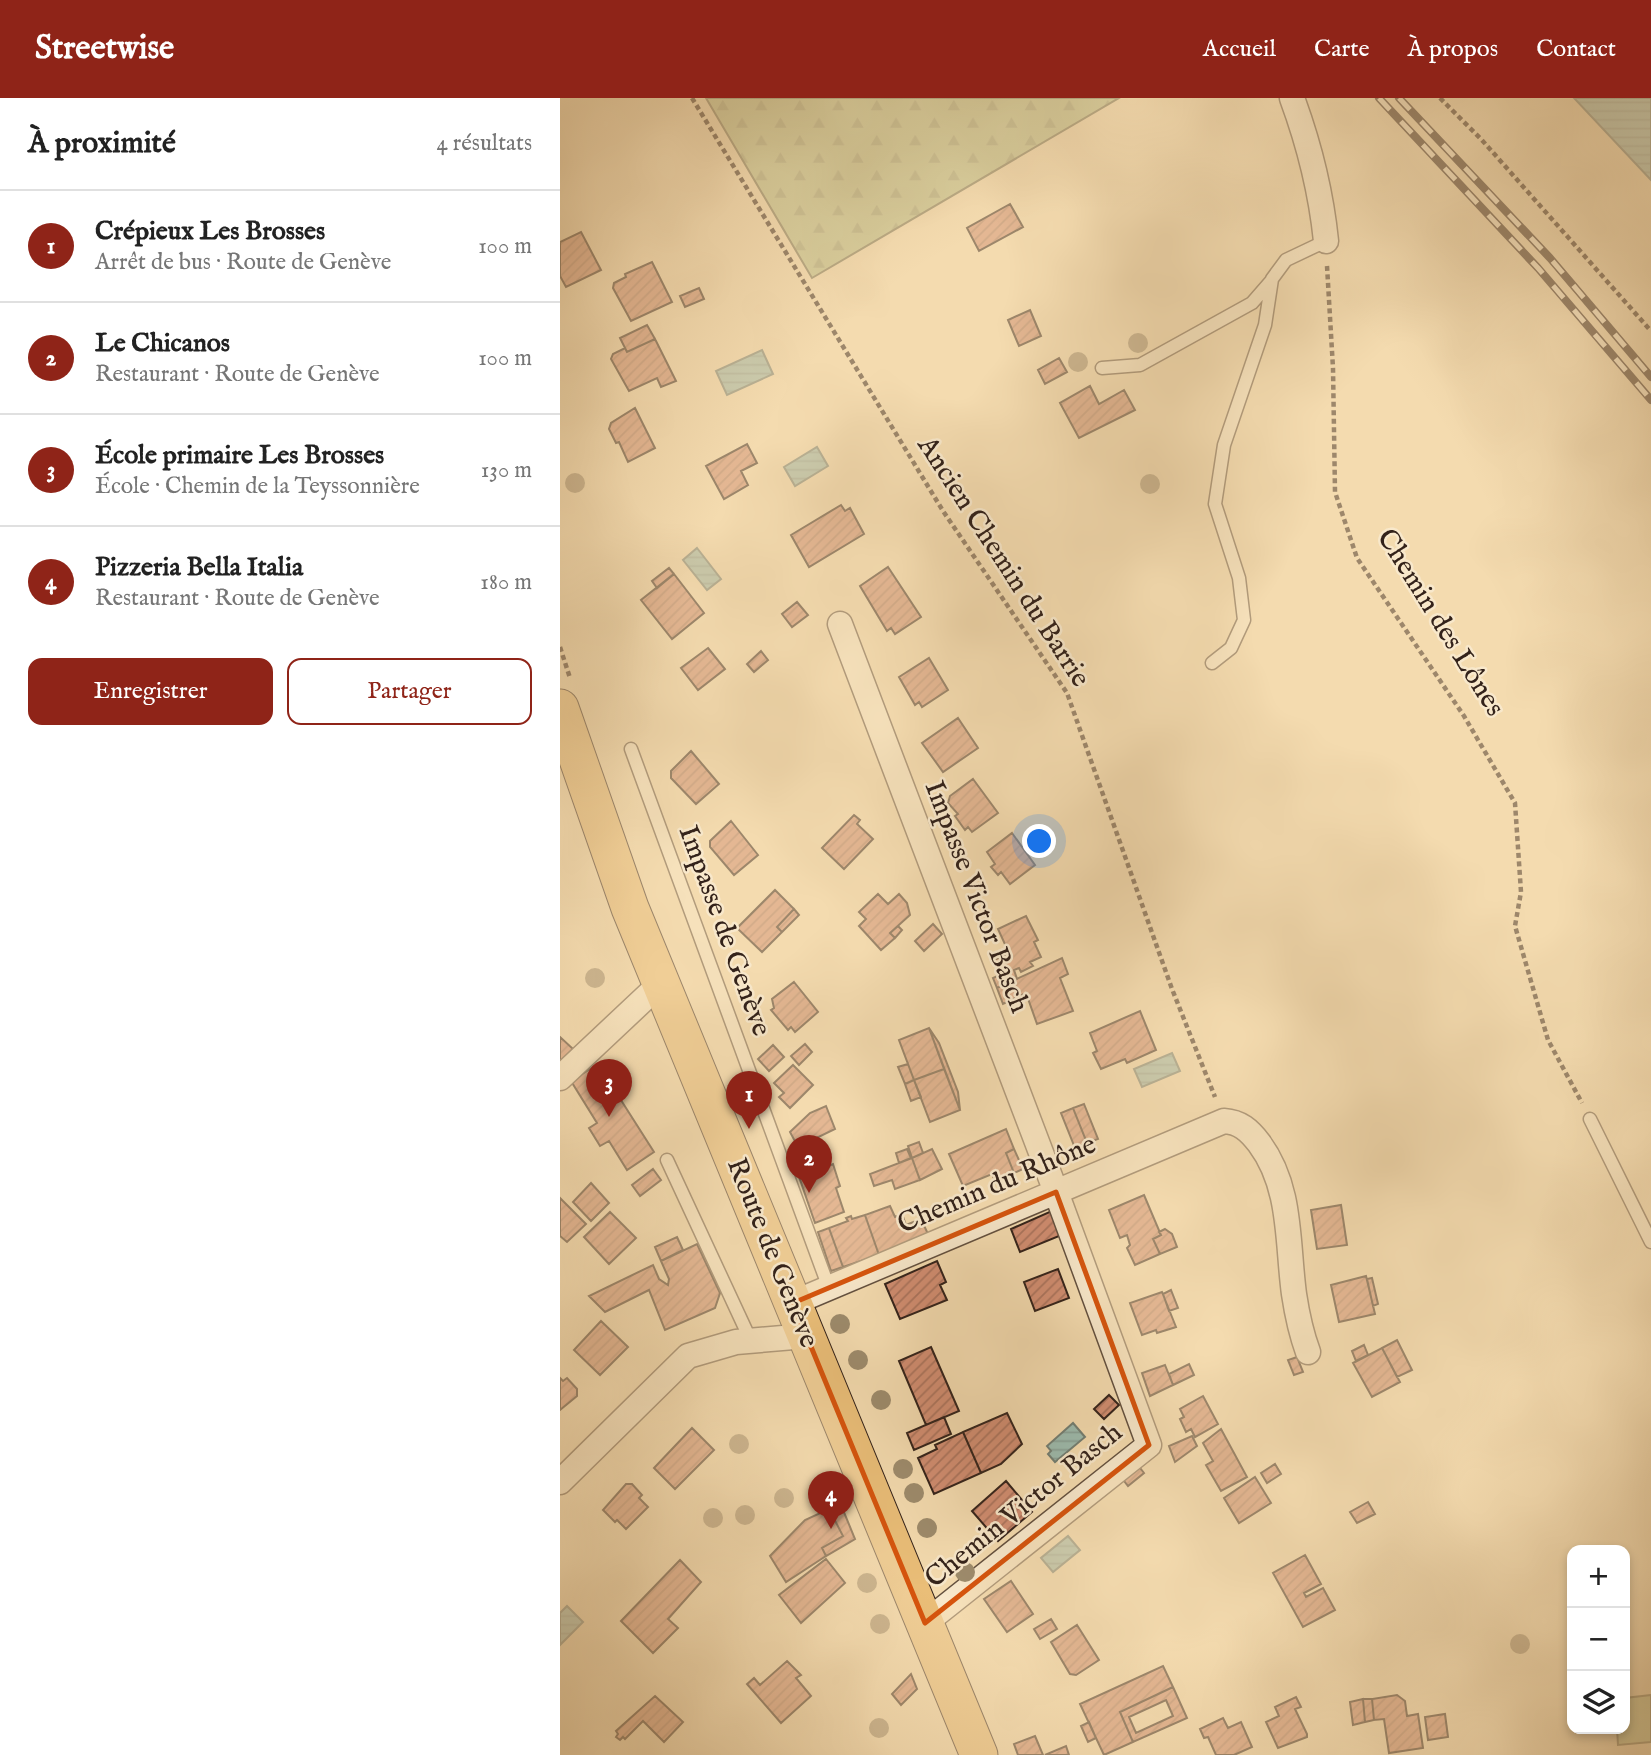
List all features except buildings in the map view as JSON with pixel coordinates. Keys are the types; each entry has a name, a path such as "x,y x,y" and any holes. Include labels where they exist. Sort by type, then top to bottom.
{"main road":[{"name":"Route de Genève","path":"560,708 630,908 979,1755"}],"street":[{"path":"1292,98 1322,204 1326,241"},
{"name":"Impasse Victor Basch","path":"840,624 1056,1192"},
{"path":"560,1078 661,984"},
{"name":"Chemin du Rhône","path":"560,1482 688,1356 736,1342 751,1341 799,1320 829,1288 1224,1121"},
{"path":"1224,1121 1237,1122 1252,1134 1275,1170 1283,1194 1300,1330 1308,1352"},
{"name":"Chemin Victor Basch","path":"925,1623 1149,1445 1056,1192"}],"lane":[{"path":"1102,368 1140,365 1252,303 1286,260 1326,241"},
{"path":"1212,663 1231,648 1244,620 1239,578 1215,504 1224,445 1265,325 1272,279"},
{"name":"Impasse de Genève","path":"631,749 829,1288"},
{"path":"1590,1119 1651,1242"},
{"path":"667,1160 751,1341"}],"path":[{"name":"Ancien Chemin du Barrie","path":"692,98 943,511 1067,693 1172,989 1224,1121"},
{"path":"1440,98 1490,148 1651,331"},
{"name":"Chemin des Lônes","path":"1326,241 1333,368 1335,492 1357,558 1464,716 1515,803 1521,892 1515,926 1548,1040 1590,1119"}],"highlighted area":[{"path":"1056,1192 1149,1445 925,1623 793,1303"}],"green space":[{"path":"706,98 1119,98 812,278"},
{"path":"1651,1695 1651,1742 1618,1745 1617,1734 1630,1734 1630,1697"}],"shaded area":[{"path":"1574,98 1651,98 1651,180"},
{"path":"762,350 773,374 727,395 716,371"},
{"path":"817,447 828,466 795,486 784,467"},
{"path":"697,548 721,579 707,590 683,560"},
{"path":"1172,1053 1180,1071 1142,1087 1134,1069"},
{"path":"1073,1423 1085,1437 1055,1462 1048,1454 1051,1451 1047,1446"},
{"path":"1068,1536 1080,1550 1053,1572 1041,1558"},
{"path":"567,1606 583,1622 560,1645 560,1613"}],"railway":[{"path":"1379,98 1538,268 1651,400"},
{"path":"1399,98 1550,258 1651,377"}],"place":[{"name":"École primaire Les Brosses","path":"609,1117"},
{"name":"Crépieux Les Brosses","path":"749,1129"},
{"name":"Le Chicanos","path":"809,1193"},
{"name":"Pizzeria Bella Italia","path":"831,1529"}]}
